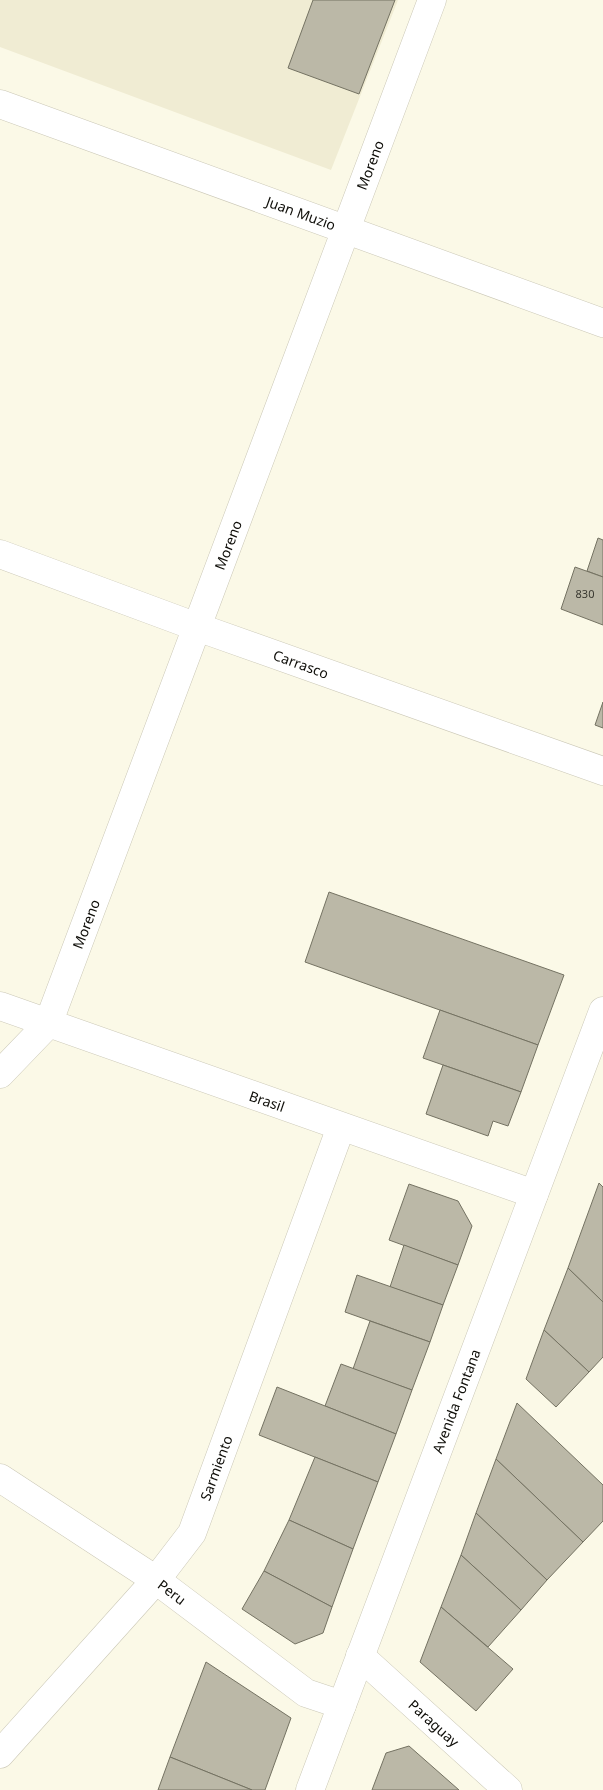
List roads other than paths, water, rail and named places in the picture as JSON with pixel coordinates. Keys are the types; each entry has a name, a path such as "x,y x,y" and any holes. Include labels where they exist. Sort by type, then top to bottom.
{"street":[{"name":"Moreno","path":"0,1074 48,1024 432,0"},
{"name":"Juan Muzio","path":"0,104 603,323"},
{"name":"Carrasco","path":"0,554 197,627 603,772"},
{"name":"Brasil","path":"0,1006 534,1194"},
{"name":"Avenida Fontana","path":"310,1790 603,1011"},
{"name":"Sarmiento","path":"0,1754 156,1580 192,1533 341,1127"},
{"name":"Peru","path":"0,1478 156,1580 306,1693 342,1705"},
{"name":"Paraguay","path":"360,1656 508,1790"}]}
